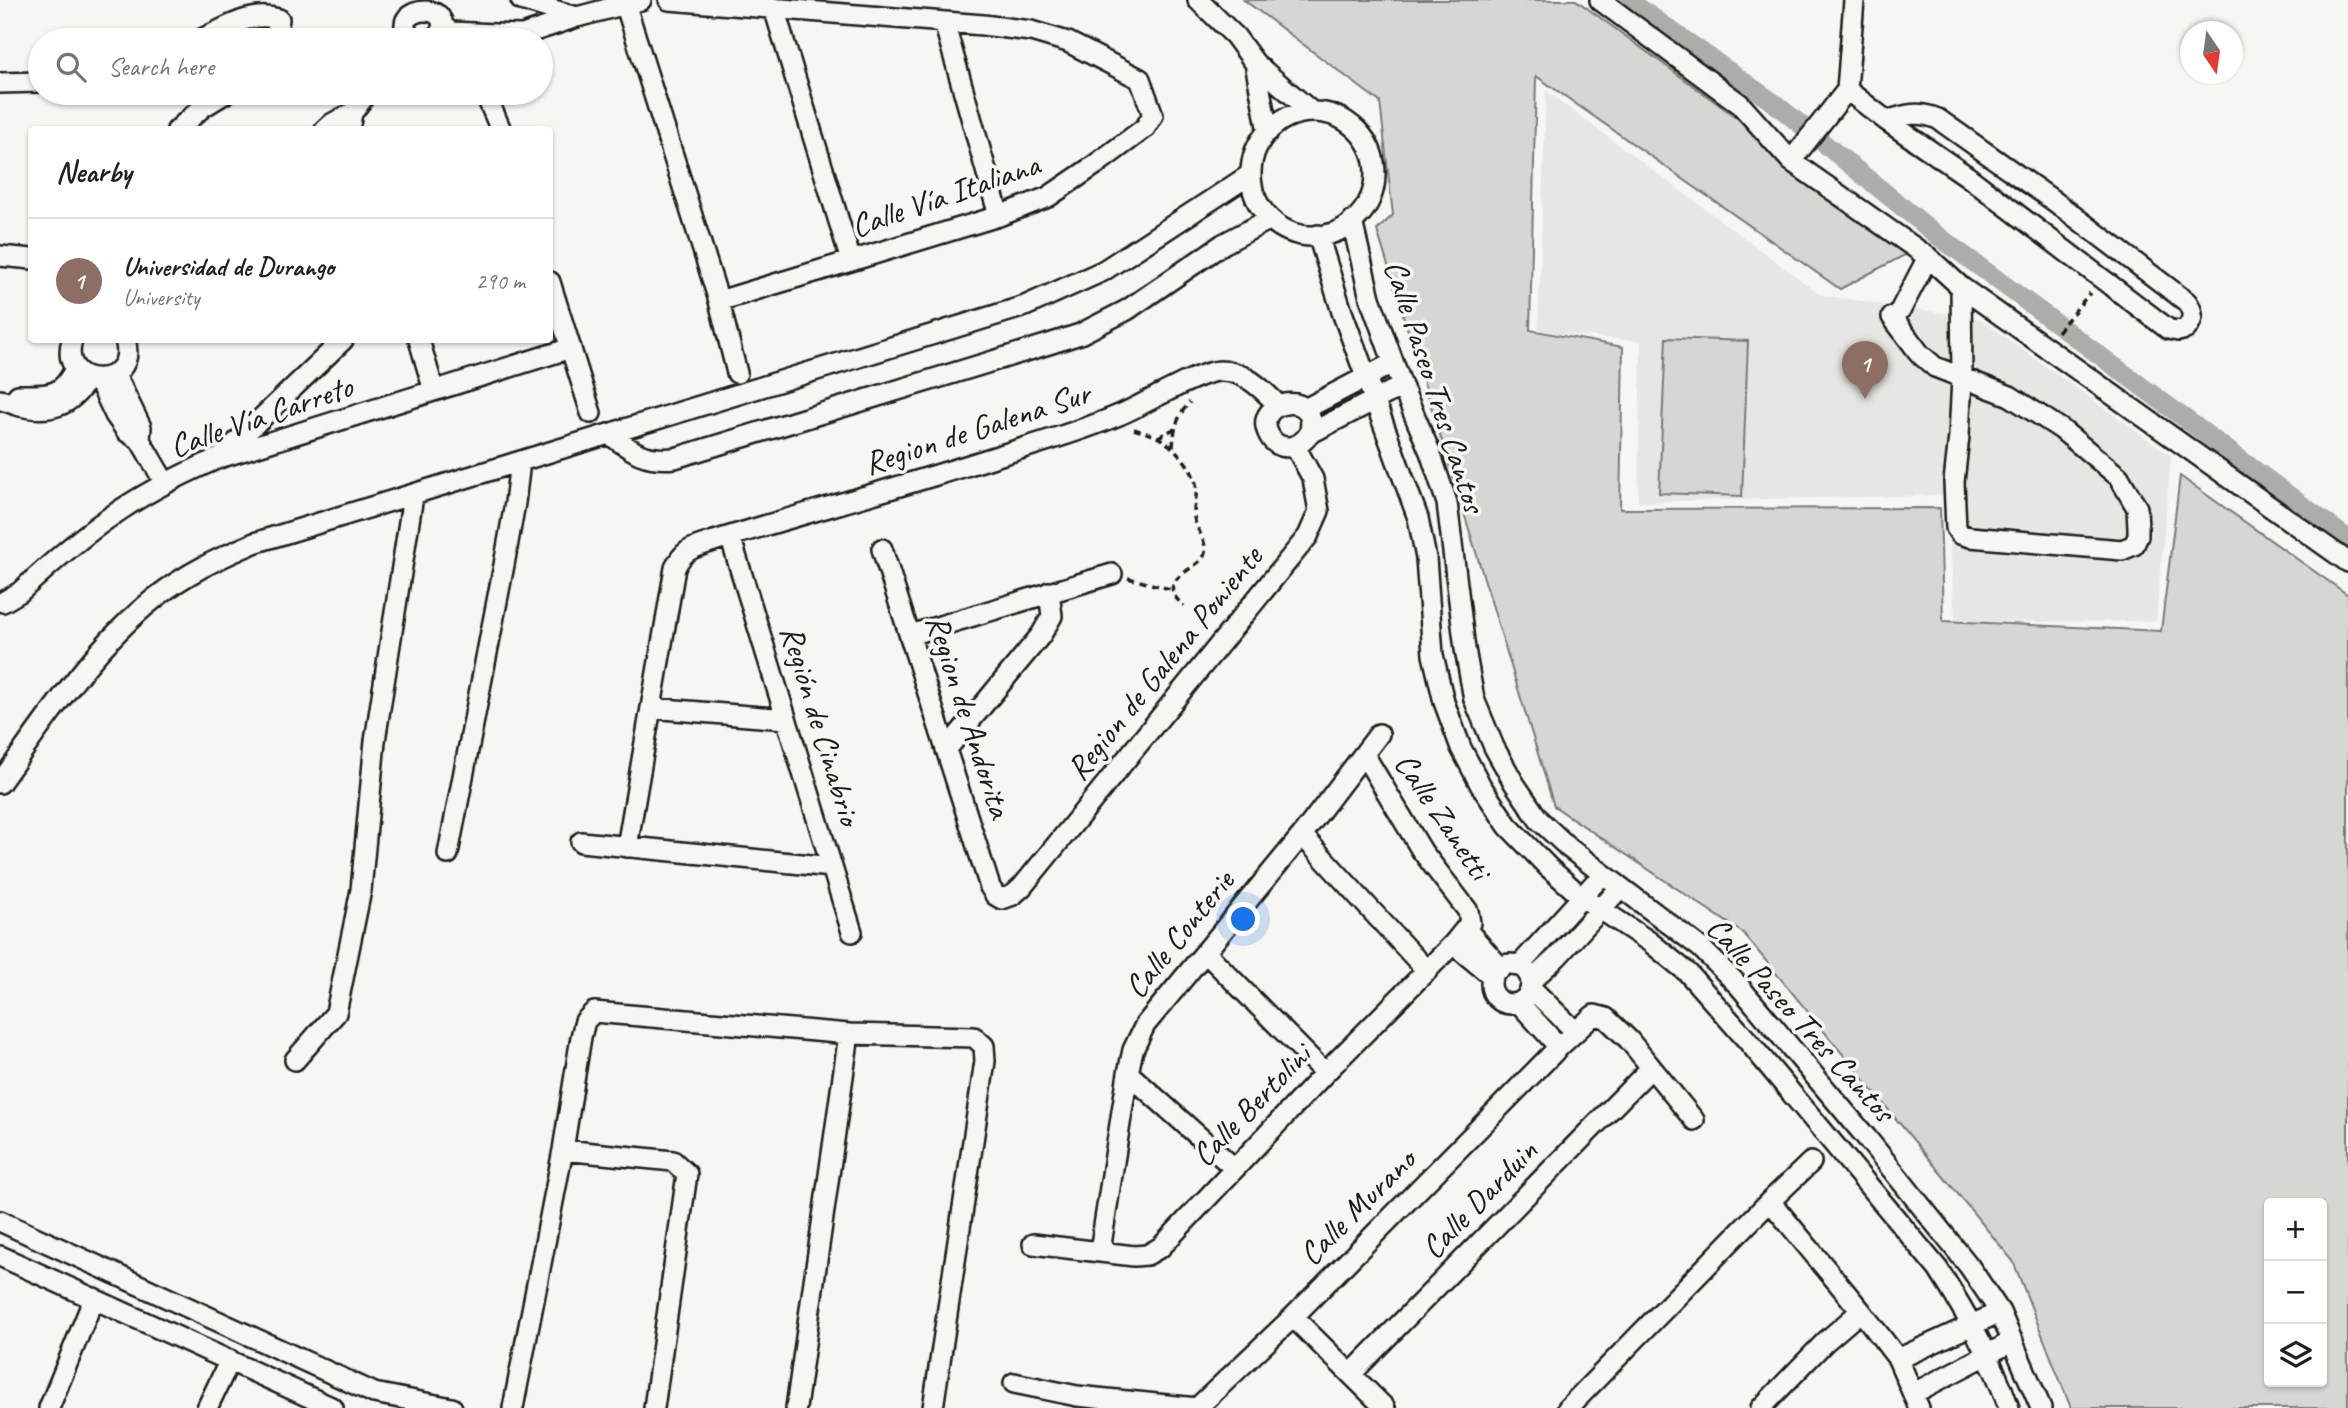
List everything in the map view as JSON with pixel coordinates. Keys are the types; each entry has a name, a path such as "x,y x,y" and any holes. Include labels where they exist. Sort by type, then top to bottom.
{"street":[{"path":"521,0 577,17"},
{"name":"Calle Vía Italiana","path":"668,0 1031,31 1068,42 1140,79 1153,116 1145,128 1048,197 999,216 719,301"},
{"path":"1198,0 1235,36 1255,63 1312,112"},
{"path":"1600,0 1740,104 1791,161 1928,257 1961,288 2348,562"},
{"path":"1791,161 1842,96 1854,0"},
{"path":"543,28 633,2 719,301 737,373"},
{"path":"406,28 409,7 412,10 429,7 436,20"},
{"path":"774,8 851,261"},
{"path":"225,28 259,16 279,19 278,28"},
{"path":"944,22 999,216"},
{"path":"1255,63 1268,132"},
{"path":"0,83 28,83"},
{"path":"1842,96 1887,121 1967,176 2168,329 2186,329 2192,321 2193,311 2188,302 1938,118 1915,113 1887,121"},
{"path":"187,126 212,105"},
{"path":"329,126 333,122 351,121 360,105"},
{"path":"489,105 495,126"},
{"path":"1312,112 1341,118 1353,127 1371,150 1375,165 1372,194 1365,207 1352,221 1332,233 1318,235 1296,233 1270,219 1258,202 1251,174 1253,159 1268,132 1280,121 1312,112"},
{"path":"0,783 79,675 134,616 173,585 218,558 254,543 1025,306 1103,271 1251,174"},
{"path":"2037,230 2054,201"},
{"path":"609,434 646,458 676,458 1080,334 1127,310 1223,244 1270,219"},
{"name":"Calle Paseo Tres Cantos","path":"1352,221 1370,298 1447,503 1465,649 1475,699 1494,747 1514,783 1539,820 1569,848 1701,948 1739,986 1961,1255 2000,1312 2041,1408"},
{"name":"Calle Paseo Tres Cantos","path":"1318,235 1342,312 1418,518 1426,558 1433,656 1444,702 1461,748 1481,786 1508,825 1548,867 1582,897 1650,942 1688,973 1747,1040 1938,1269 1986,1353 2009,1408"},
{"path":"0,256 28,259"},
{"path":"1928,257 1896,313 1920,355 1936,367 1962,378 2010,396 2061,429 2119,477 2137,508 2138,536 2134,545 2123,550 1960,534 1956,528 1954,482 1962,378 1961,288"},
{"path":"553,291 591,413"},
{"path":"71,343 69,351 141,427 140,440 165,483"},
{"path":"2,400 19,395 42,396 58,391 70,379 94,375 125,363 126,343"},
{"path":"219,458 340,343"},
{"path":"420,343 434,391"},
{"name":"Calle Vía Carreto","path":"3,602 20,592 112,515 165,483 219,458 571,348"},
{"path":"1305,409 1393,363"},
{"name":"Region de Galena Sur","path":"651,708 676,568 682,554 693,548 1083,430 1186,382 1219,370 1238,374 1255,383 1278,405"},
{"path":"1302,440 1311,421 1305,409 1292,402 1278,405 1272,410 1266,423 1270,437 1281,446 1302,440 1402,386"},
{"name":"Region de Galena Poniente","path":"1002,899 1013,895 1022,887 1308,536 1320,511 1302,440"},
{"path":"448,854 506,553 520,462"},
{"path":"295,1060 336,1013 360,890 375,740 413,496"},
{"name":"Región de Cinabrio","path":"730,536 852,932"},
{"name":"Region de Andorita","path":"882,549 990,887 995,895 1002,899"},
{"path":"910,635 1112,574"},
{"path":"946,750 1041,635 1052,616 1049,592"},
{"path":"627,847 651,708 786,719"},
{"name":"Calle Conterie","path":"1100,1251 1128,1073 1133,1050 1145,1025 1302,835 1380,734"},
{"name":"Calle Zanetti","path":"1365,755 1422,850 1463,928"},
{"path":"1302,835 1427,971"},
{"path":"581,842 832,867"},
{"path":"1516,981 1602,875"},
{"path":"1516,981 1557,957 1620,888"},
{"path":"1463,928 1516,981 1575,1031"},
{"name":"Calle Bertolini","path":"1033,1244 1134,1256 1146,1255 1161,1247 1325,1073 1427,971 1463,928"},
{"path":"1205,952 1325,1073"},
{"path":"1516,981 1559,1047"},
{"path":"513,1408 563,1150 581,1037 585,1021 594,1012 849,1034 974,1037 984,1046 985,1061 933,1408"},
{"name":"Calle Murano","path":"1014,1383 1076,1402 1197,1408 1293,1317 1559,1047 1594,1015 1606,1018 1629,1040 1651,1068"},
{"path":"796,1408 849,1034"},
{"path":"1651,1068 1694,1120"},
{"name":"Calle Darduin","path":"1351,1374 1651,1068"},
{"path":"1128,1073 1234,1168"},
{"path":"563,1150 673,1161 687,1174 654,1408"},
{"path":"1569,1408 1770,1200 1811,1162"},
{"path":"1770,1200 1898,1359 1916,1401 1986,1353 2013,1340"},
{"path":"0,1221 374,1393 452,1408"},
{"path":"0,1256 333,1408"},
{"path":"49,1408 94,1298"},
{"path":"1761,1408 1825,1342 1861,1311"},
{"path":"1898,1359 2000,1312"},
{"path":"1293,1317 1385,1408"},
{"path":"207,1408 230,1360"}],"path":[{"path":"2060,329 2103,278"},
{"path":"1173,447 1174,429 1182,411 1192,400"},
{"path":"1120,415 1135,430 1158,437 1173,447 1189,468 1196,486 1194,519 1203,539 1205,553 1201,562 1179,575 1174,590 1177,600 1184,606"},
{"path":"1158,437 1174,429"},
{"path":"1112,574 1174,590"}],"shaded area":[{"path":"1244,0 1576,0 1916,249 1840,289 1536,76 1530,330 1623,347 1620,509 1940,508 1943,621 2161,631 2180,476 2348,595 2348,1408 2071,1408 2013,1261 1743,933 1554,806 1377,230 1393,215 1380,102"},
{"path":"1546,91 1821,295 1980,319 2171,456 2156,621 1955,622 1947,495 1638,502 1641,341 1538,332"},
{"path":"1666,338 1748,341 1742,496 1659,493"}],"waterway":[{"path":"1628,0 1774,103 1938,236 2348,539"}],"place":[{"name":"Universidad de Durango","path":"1865,399"}]}
